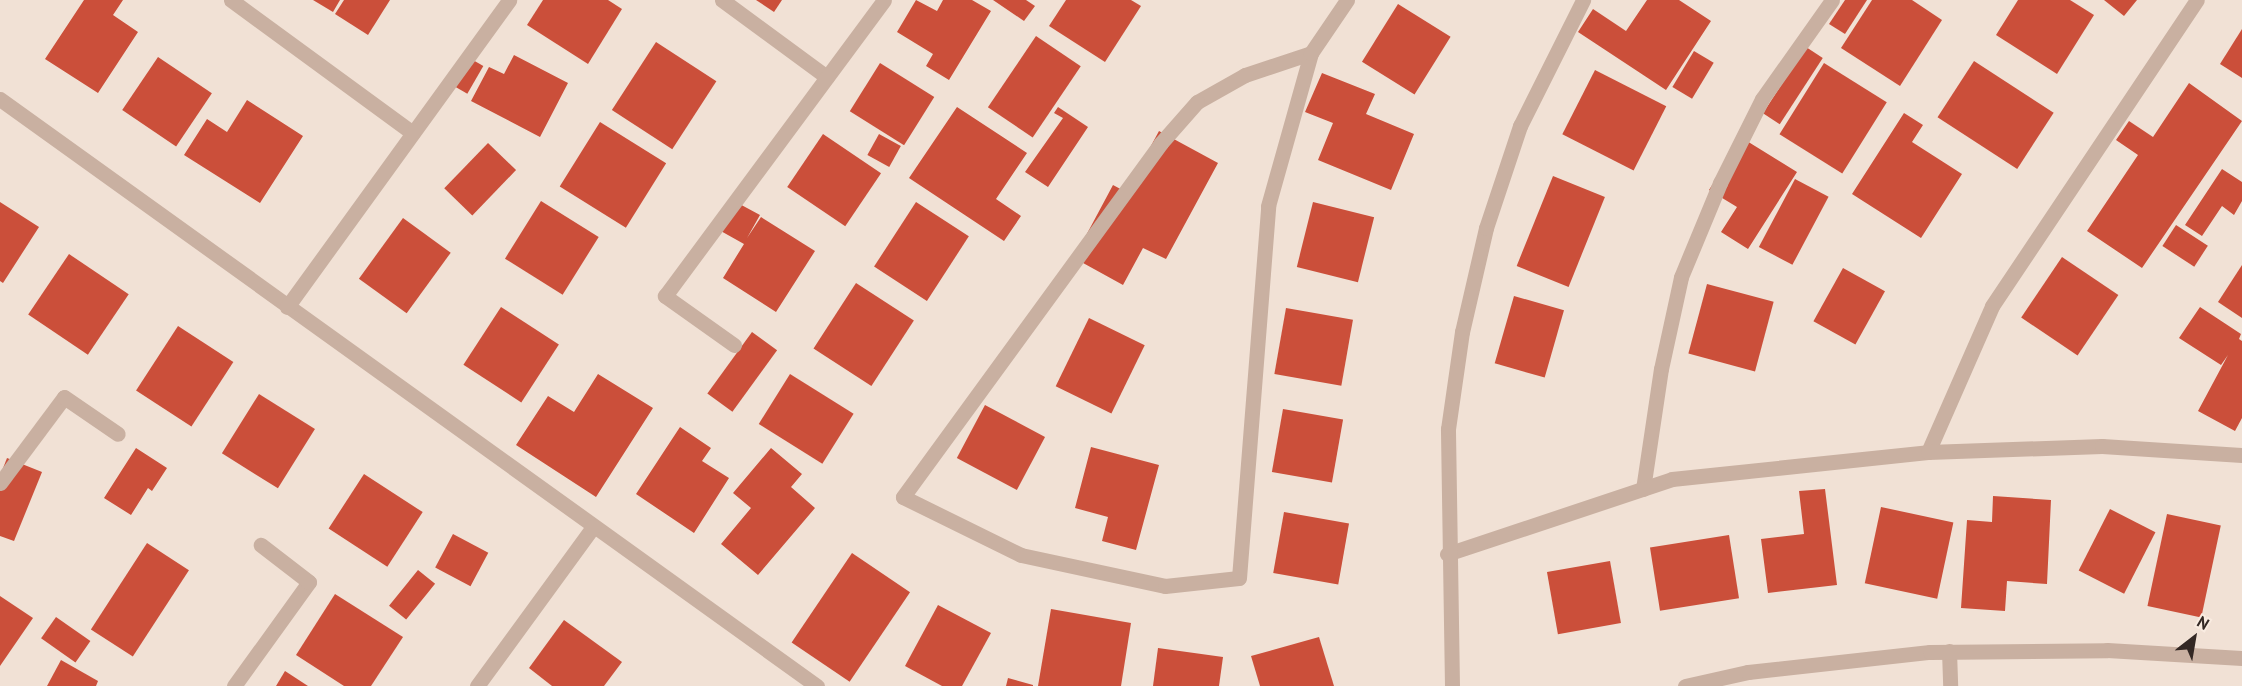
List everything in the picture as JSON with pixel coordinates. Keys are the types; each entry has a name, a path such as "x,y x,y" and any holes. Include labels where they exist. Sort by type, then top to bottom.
{"street":[{"path":"231,0 413,133"},
{"path":"287,307 509,0"},
{"path":"722,0 827,78"},
{"path":"734,345 665,296 884,0"},
{"path":"1311,53 1245,75 1197,102 1161,142 903,497 1021,555 1166,586 1239,578 1268,207 1311,53 1347,0"},
{"path":"1452,686 1447,554 1448,429 1462,332 1486,228 1520,126 1583,0"},
{"path":"1643,489 1661,369 1681,277 1720,183 1762,99 1832,0"},
{"path":"1928,452 1992,306 2197,0"},
{"path":"0,99 817,686"},
{"path":"0,483 64,396 118,434"},
{"path":"1447,554 1672,479 1928,452 2102,446 2242,455"},
{"path":"477,686 593,527"},
{"path":"234,686 309,582 261,545"},
{"path":"1685,686 1748,672 1949,651 2107,650 2242,657"},
{"path":"1949,651 1950,686"}],"building":[{"path":"84,0 123,0 113,15 138,32 98,93 45,59"},
{"path":"313,0 340,0 333,12"},
{"path":"344,0 390,0 368,35 335,14"},
{"path":"543,0 608,0 622,9 588,64 527,25"},
{"path":"756,0 782,0 774,12"},
{"path":"916,0 937,11 943,0 972,0 991,11 949,80 926,66 933,54 897,32"},
{"path":"993,0 1026,0 1035,6 1024,21"},
{"path":"1066,0 1131,0 1141,6 1105,62 1049,26"},
{"path":"1647,0 1679,0 1711,21 1666,90 1578,32 1593,9 1626,31"},
{"path":"1845,0 1867,0 1845,34 1829,24"},
{"path":"1872,0 1912,0 1942,20 1900,86 1841,48"},
{"path":"2018,0 2070,0 2094,15 2057,74 1996,35"},
{"path":"2104,0 2137,0 2124,16"},
{"path":"1398,4 1451,37 1415,95 1362,62"},
{"path":"2242,29 2242,78 2220,64"},
{"path":"1036,36 1081,66 1033,137 988,107"},
{"path":"656,42 716,81 672,149 612,110"},
{"path":"1806,47 1823,58 1780,124 1763,113"},
{"path":"1694,51 1714,63 1692,99 1672,87"},
{"path":"514,55 568,83 540,137 471,101 489,67 504,74"},
{"path":"466,56 483,66 467,94 450,84"},
{"path":"158,57 212,93 176,146 122,110"},
{"path":"1974,61 2054,113 2017,169 1938,117"},
{"path":"880,63 934,97 904,145 850,111"},
{"path":"1824,63 1887,102 1842,173 1779,134"},
{"path":"1595,70 1666,106 1634,170 1562,134"},
{"path":"1322,73 1375,94 1366,114 1414,134 1391,190 1318,160 1333,123 1305,112"},
{"path":"2189,83 2242,121 2142,268 2087,231 2138,155 2116,140 2129,121 2153,137"},
{"path":"247,100 303,136 260,203 184,155 207,119 227,132"},
{"path":"957,107 1027,153 996,199 1021,216 1004,241 909,178"},
{"path":"1058,107 1088,127 1048,187 1025,172 1063,118 1054,113"},
{"path":"1904,113 1923,125 1912,142 1962,174 1921,238 1852,194"},
{"path":"600,122 666,163 626,228 560,186"},
{"path":"1159,131 1218,163 1166,259 1143,248 1123,285 1074,258 1113,185 1126,192"},
{"path":"823,134 881,173 845,226 787,187"},
{"path":"879,134 901,146 889,167 867,155"},
{"path":"1742,138 1797,172 1748,249 1721,232 1737,207 1709,190"},
{"path":"488,143 516,170 472,215 444,188"},
{"path":"2222,169 2242,182 2242,201 2234,215 2222,206 2202,236 2185,225"},
{"path":"1553,176 1605,197 1569,287 1517,266"},
{"path":"1795,179 1829,197 1792,265 1759,247"},
{"path":"541,201 599,237 563,295 505,259"},
{"path":"734,201 760,215 747,238 761,217 815,251 776,312 723,278 744,244 719,230"},
{"path":"0,202 39,227 3,283 0,281"},
{"path":"916,202 969,236 927,301 874,267"},
{"path":"1313,202 1374,217 1358,282 1297,267"},
{"path":"403,218 451,253 407,313 359,279"},
{"path":"2176,225 2208,246 2194,267 2162,246"},
{"path":"69,254 129,294 88,355 28,315"},
{"path":"2062,257 2118,295 2078,356 2021,318"},
{"path":"2242,265 2242,318 2218,302"},
{"path":"1843,268 1885,291 1855,345 1813,321"},
{"path":"856,283 914,321 871,386 814,348"},
{"path":"1707,284 1774,302 1755,371 1688,354"},
{"path":"1514,296 1564,310 1545,378 1495,363"},
{"path":"501,307 559,345 521,402 463,365"},
{"path":"2200,307 2241,334 2239,339 2242,341 2242,418 2235,431 2198,411 2228,355 2221,365 2179,338"},
{"path":"1286,308 1353,320 1341,386 1274,374"},
{"path":"1089,318 1145,345 1111,413 1056,386"},
{"path":"178,326 233,362 191,427 136,391"},
{"path":"752,332 777,350 732,412 707,393"},
{"path":"598,374 653,408 596,497 516,445 548,396 574,412"},
{"path":"790,374 854,414 822,464 759,424"},
{"path":"259,394 315,429 278,488 222,453"},
{"path":"985,405 1045,437 1017,490 957,458"},
{"path":"1283,409 1343,420 1332,483 1272,472"},
{"path":"680,427 711,448 702,461 729,478 694,533 636,494"},
{"path":"1091,447 1159,465 1136,550 1102,541 1108,517 1075,508"},
{"path":"136,448 167,468 152,491 148,488 131,515 104,498"},
{"path":"771,448 802,474 791,487 815,508 758,575 721,544 751,508 733,493"},
{"path":"7,458 42,472 14,541 0,536 0,476"},
{"path":"364,474 423,512 387,567 329,529"},
{"path":"1825,489 1837,585 1768,593 1761,539 1804,534 1799,491"},
{"path":"1993,496 2051,500 2047,584 2007,581 2005,611 1961,608 1967,520 1992,522"},
{"path":"1881,507 1953,522 1937,599 1865,583"},
{"path":"2110,509 2155,532 2124,594 2079,570"},
{"path":"1284,512 1349,523 1338,585 1273,573"},
{"path":"2167,514 2221,525 2201,617 2147,606"},
{"path":"453,534 488,553 470,586 435,568"},
{"path":"1729,535 1739,598 1660,611 1650,548"},
{"path":"147,543 189,570 133,657 91,629"},
{"path":"852,553 910,592 850,682 792,643"},
{"path":"1610,561 1621,623 1558,634 1547,572"},
{"path":"418,570 435,584 406,620 389,606"},
{"path":"335,594 403,637 371,686 344,686 296,655"},
{"path":"0,596 33,618 0,666"},
{"path":"938,605 991,633 962,686 942,686 905,666"},
{"path":"1051,609 1131,623 1121,686 1038,686"},
{"path":"56,617 90,641 75,662 41,638"},
{"path":"564,620 622,662 604,686 552,686 529,668"},
{"path":"1319,637 1334,686 1260,686 1251,656"},
{"path":"1158,648 1223,657 1219,686 1153,686"},
{"path":"61,660 98,681 96,686 47,686"},
{"path":"285,671 308,686 276,686"},
{"path":"1008,678 1033,685 1033,686 1006,686"}]}
